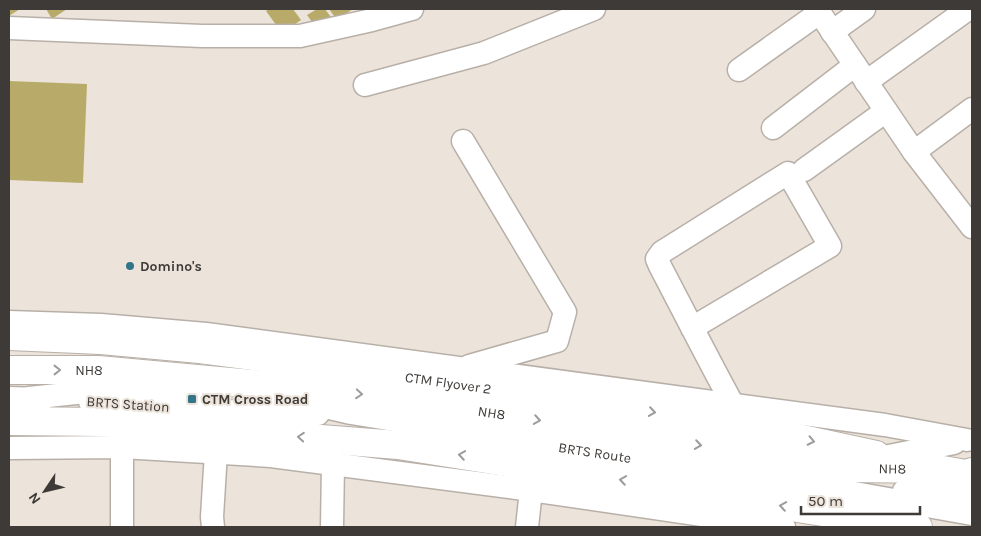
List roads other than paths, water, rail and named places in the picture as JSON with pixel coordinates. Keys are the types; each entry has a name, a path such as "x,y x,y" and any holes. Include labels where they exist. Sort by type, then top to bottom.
{"main road":[{"name":"CTM Flyover 2","path":"9,336 101,340 200,349 344,368 704,420 936,469"},
{"name":"NH8","path":"9,370 98,370 384,396 850,468 936,469 971,479"},
{"path":"9,421 103,422 405,446 918,527"}],"street":[{"path":"9,28 202,36 300,36 369,14 412,9"},
{"path":"365,85 484,53 594,9"},
{"path":"832,32 864,9"},
{"path":"773,128 968,9"},
{"path":"739,70 818,11 914,152 970,219"},
{"path":"914,152 972,109"},
{"path":"804,170 886,111"},
{"path":"461,369 557,341 565,312 463,141"},
{"path":"692,328 830,246 788,173 662,252 657,258 692,328 733,405"},
{"path":"9,322 101,325 206,334 885,425 970,440"},
{"name":"BRTS Station","path":"19,398 277,414 351,413"},
{"name":"BRTS Route","path":"351,413 838,490 972,514"},
{"path":"884,457 970,440"},
{"path":"401,473 405,446"},
{"path":"9,448 122,447 271,456 531,490 717,522 784,527"},
{"path":"122,447 122,527"},
{"path":"213,527 216,452"},
{"path":"332,527 333,464"},
{"name":"BRTS Route","path":"838,490 948,492 971,479"},
{"path":"526,527 531,490"}],"place":[{"name":"Domino's","path":"130,266"},
{"name":"CTM Cross Road","path":"192,399"}]}
